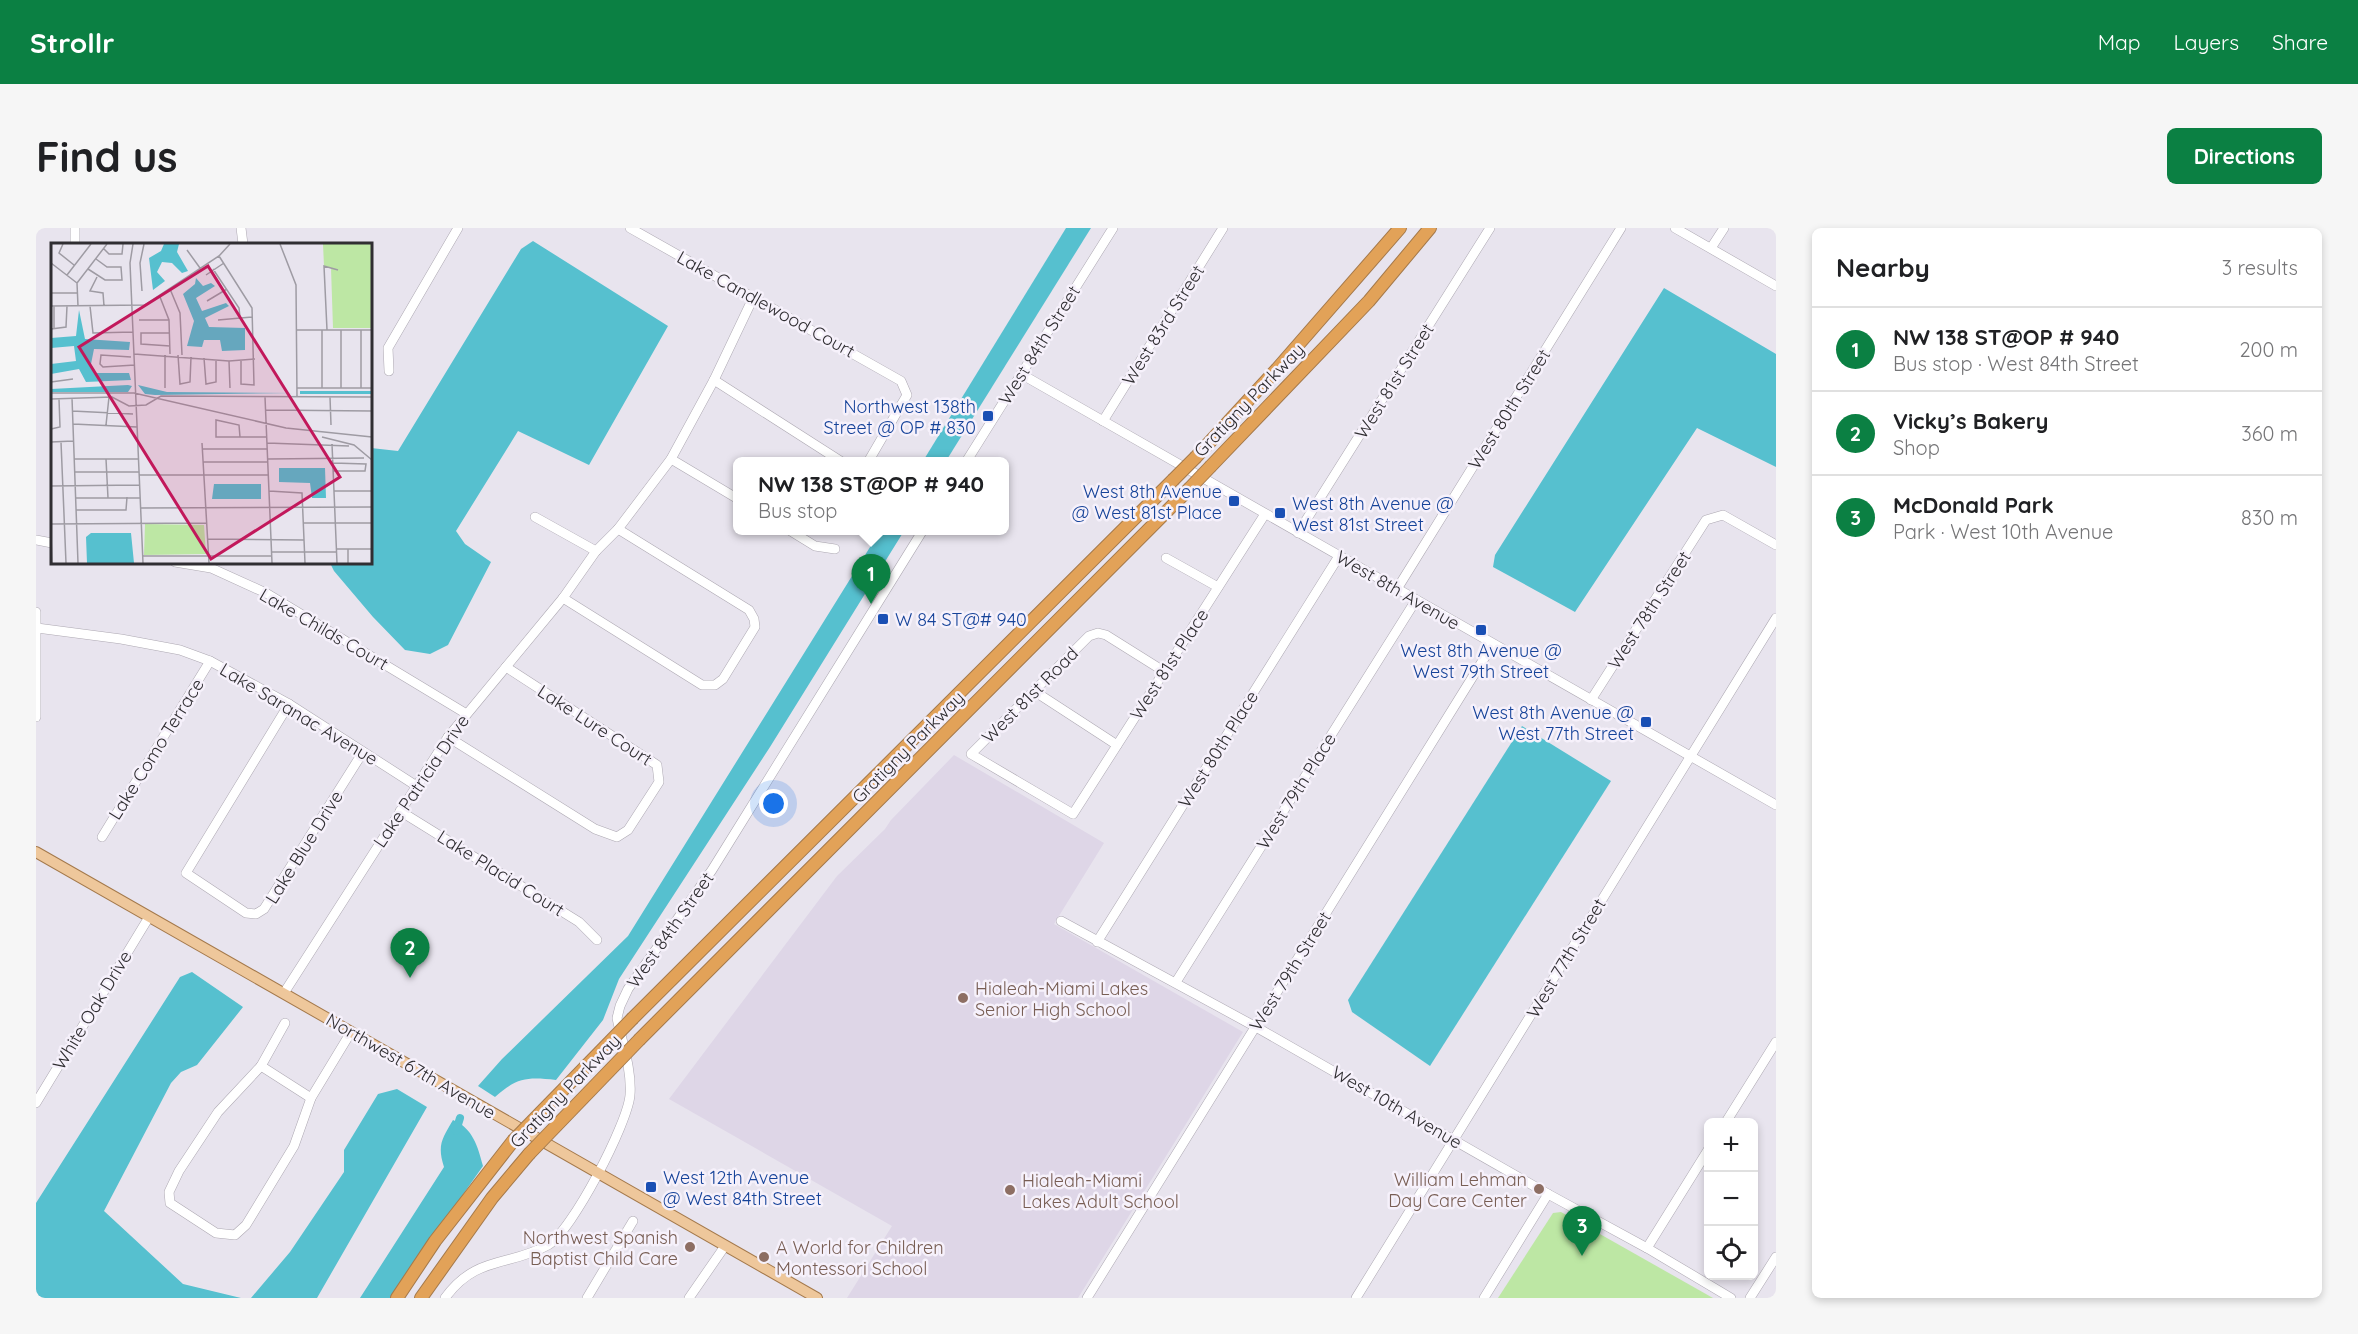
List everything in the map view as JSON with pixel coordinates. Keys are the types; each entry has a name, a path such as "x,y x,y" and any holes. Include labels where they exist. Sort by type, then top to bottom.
{"highway":[{"name":"Gratigny Parkway","path":"397,1298 442,1231 513,1141 633,1018 1196,457 1401,228"},
{"name":"Gratigny Parkway","path":"421,1298 492,1198 529,1154 640,1039 1189,489 1368,301 1430,228"}],"main road":[{"name":"Northwest 67th Avenue","path":"36,852 817,1298"}],"street":[{"path":"241,228 243,243"},
{"name":"Lake Candlewood Court","path":"630,228 901,381 907,395 871,457"},
{"name":"West 84th Street","path":"969,457 1113,228"},
{"name":"West 83rd Street","path":"1103,421 1223,228"},
{"name":"West 81st Street","path":"1298,533 1490,228"},
{"name":"West 80th Street","path":"1397,589 1621,228"},
{"path":"1675,228 1776,286"},
{"path":"1711,248 1724,228"},
{"path":"389,371 388,348 455,229"},
{"name":"Lake Patricia Drive","path":"284,993 415,785 465,713 562,598 596,551 618,529 671,459 714,380 754,296"},
{"name":"West 8th Avenue","path":"1021,374 1776,805"},
{"path":"714,380 834,457"},
{"path":"671,459 733,496"},
{"name":"West 81st Place","path":"1073,814 1265,514"},
{"name":"West 78th Street","path":"1591,700 1706,520 1723,515 1776,545"},
{"path":"535,517 596,551"},
{"path":"562,598 702,686 715,685 723,679 754,627 754,619 749,610 618,529"},
{"path":"796,535 814,546 835,549"},
{"name":"West 84th Street","path":"445,1298 455,1285 480,1267 548,1245 562,1233 574,1216 627,1113 630,1094 617,1018 628,989 712,870 921,535"},
{"path":"36,540 51,543"},
{"name":"West 80th Place","path":"1097,942 1339,556"},
{"path":"1166,558 1218,587"},
{"name":"Lake Childs Court","path":"187,564 211,568 266,593 465,713"},
{"name":"West 79th Place","path":"1176,982 1416,600"},
{"path":"36,612 36,717"},
{"name":"West 77th Street","path":"1356,1298 1776,618"},
{"name":"Lake Saranac Avenue","path":"37,628 122,639 180,650 210,661 290,704 415,785"},
{"name":"West 81st Road","path":"1073,814 971,754 1089,636 1098,633 1106,635 1165,672"},
{"name":"West 79th Street","path":"1086,1298 1493,644"},
{"name":"Lake Como Terrace","path":"102,837 210,661"},
{"name":"Lake Lure Court","path":"448,737 595,829 617,837 628,830 659,782 657,765 506,667"},
{"path":"1034,691 1117,745"},
{"name":"Lake Blue Drive","path":"290,704 186,873 246,913 256,914 264,909 363,752"},
{"name":"Lake Placid Court","path":"400,811 579,922 597,940"},
{"name":"White Oak Drive","path":"36,1103 149,917"},
{"name":"West 10th Avenue","path":"1061,921 1256,1027 1647,1248 1731,1298"},
{"path":"285,1023 261,1066 218,1112 179,1172 169,1192 170,1203 216,1233 235,1235 246,1225 294,1146 311,1098 351,1032"},
{"path":"1728,1118 1776,1042"},
{"path":"261,1066 311,1098"},
{"path":"1647,1248 1704,1156"},
{"path":"1484,1298 1548,1194"},
{"path":"587,1298 633,1221"},
{"path":"689,1298 725,1246"},
{"path":"1750,1298 1776,1257"}],"shaded area":[{"name":"Hialeah-Miami Lakes Senior High School","path":"954,755 1104,843 1054,924 1243,1032 1078,1298 847,1298 892,1226 669,1099 837,876 885,829"}],"green space":[{"path":"1561,1212 1713,1298 1498,1298 1553,1213"}],"water":[{"path":"1066,228 1091,228 948,457 925,457"},
{"path":"533,241 668,326 589,465 518,431 456,531 465,544 491,562 448,645 430,654 405,650 373,617 330,564 372,564 372,448 398,451 521,249"},
{"path":"1664,288 1776,354 1776,467 1697,428 1575,612 1493,567 1495,555"},
{"path":"878,535 902,535 770,747 619,979 603,1020 556,1080 523,1080 510,1085 495,1097 478,1086 502,1059 628,936"},
{"path":"1522,726 1611,781 1430,1066 1352,1012 1348,1000"},
{"path":"192,972 243,1007 197,1065 181,1072 171,1083 104,1211 183,1284 241,1298 36,1298 36,1203 180,977"},
{"path":"397,1089 427,1107 317,1298 251,1298 290,1252 344,1172 344,1150 378,1094"},
{"path":"453,1120 460,1123 470,1133 477,1145 483,1166 390,1298 360,1298 444,1167 441,1147"}],"waterway":[{"path":"456,1131 460,1118"}],"place":[{"name":"Northwest 138th Street @ OP # 830","path":"988,416"},
{"name":"West 8th Avenue @ West 81st Place","path":"1234,501"},
{"name":"West 8th Avenue @ West 81st Street","path":"1280,513"},
{"name":"NW 138 ST@OP # 940","path":"871,604"},
{"name":"W 84 ST@# 940","path":"883,619"},
{"name":"West 8th Avenue @ West 79th Street","path":"1481,630"},
{"name":"West 8th Avenue @ West 77th Street","path":"1646,722"},
{"name":"Vicky’s Bakery","path":"410,978"},
{"name":"Hialeah-Miami Lakes Senior High School","path":"963,998"},
{"name":"West 12th Avenue @ West 84th Street","path":"651,1187"},
{"name":"William Lehman Day Care Center","path":"1539,1189"},
{"name":"Hialeah-Miami Lakes Adult School","path":"1010,1190"},
{"name":"Northwest Spanish Baptist Child Care","path":"690,1247"},
{"name":"McDonald Park","path":"1582,1256"},
{"name":"A World for Children Montessori School","path":"764,1257"}]}
